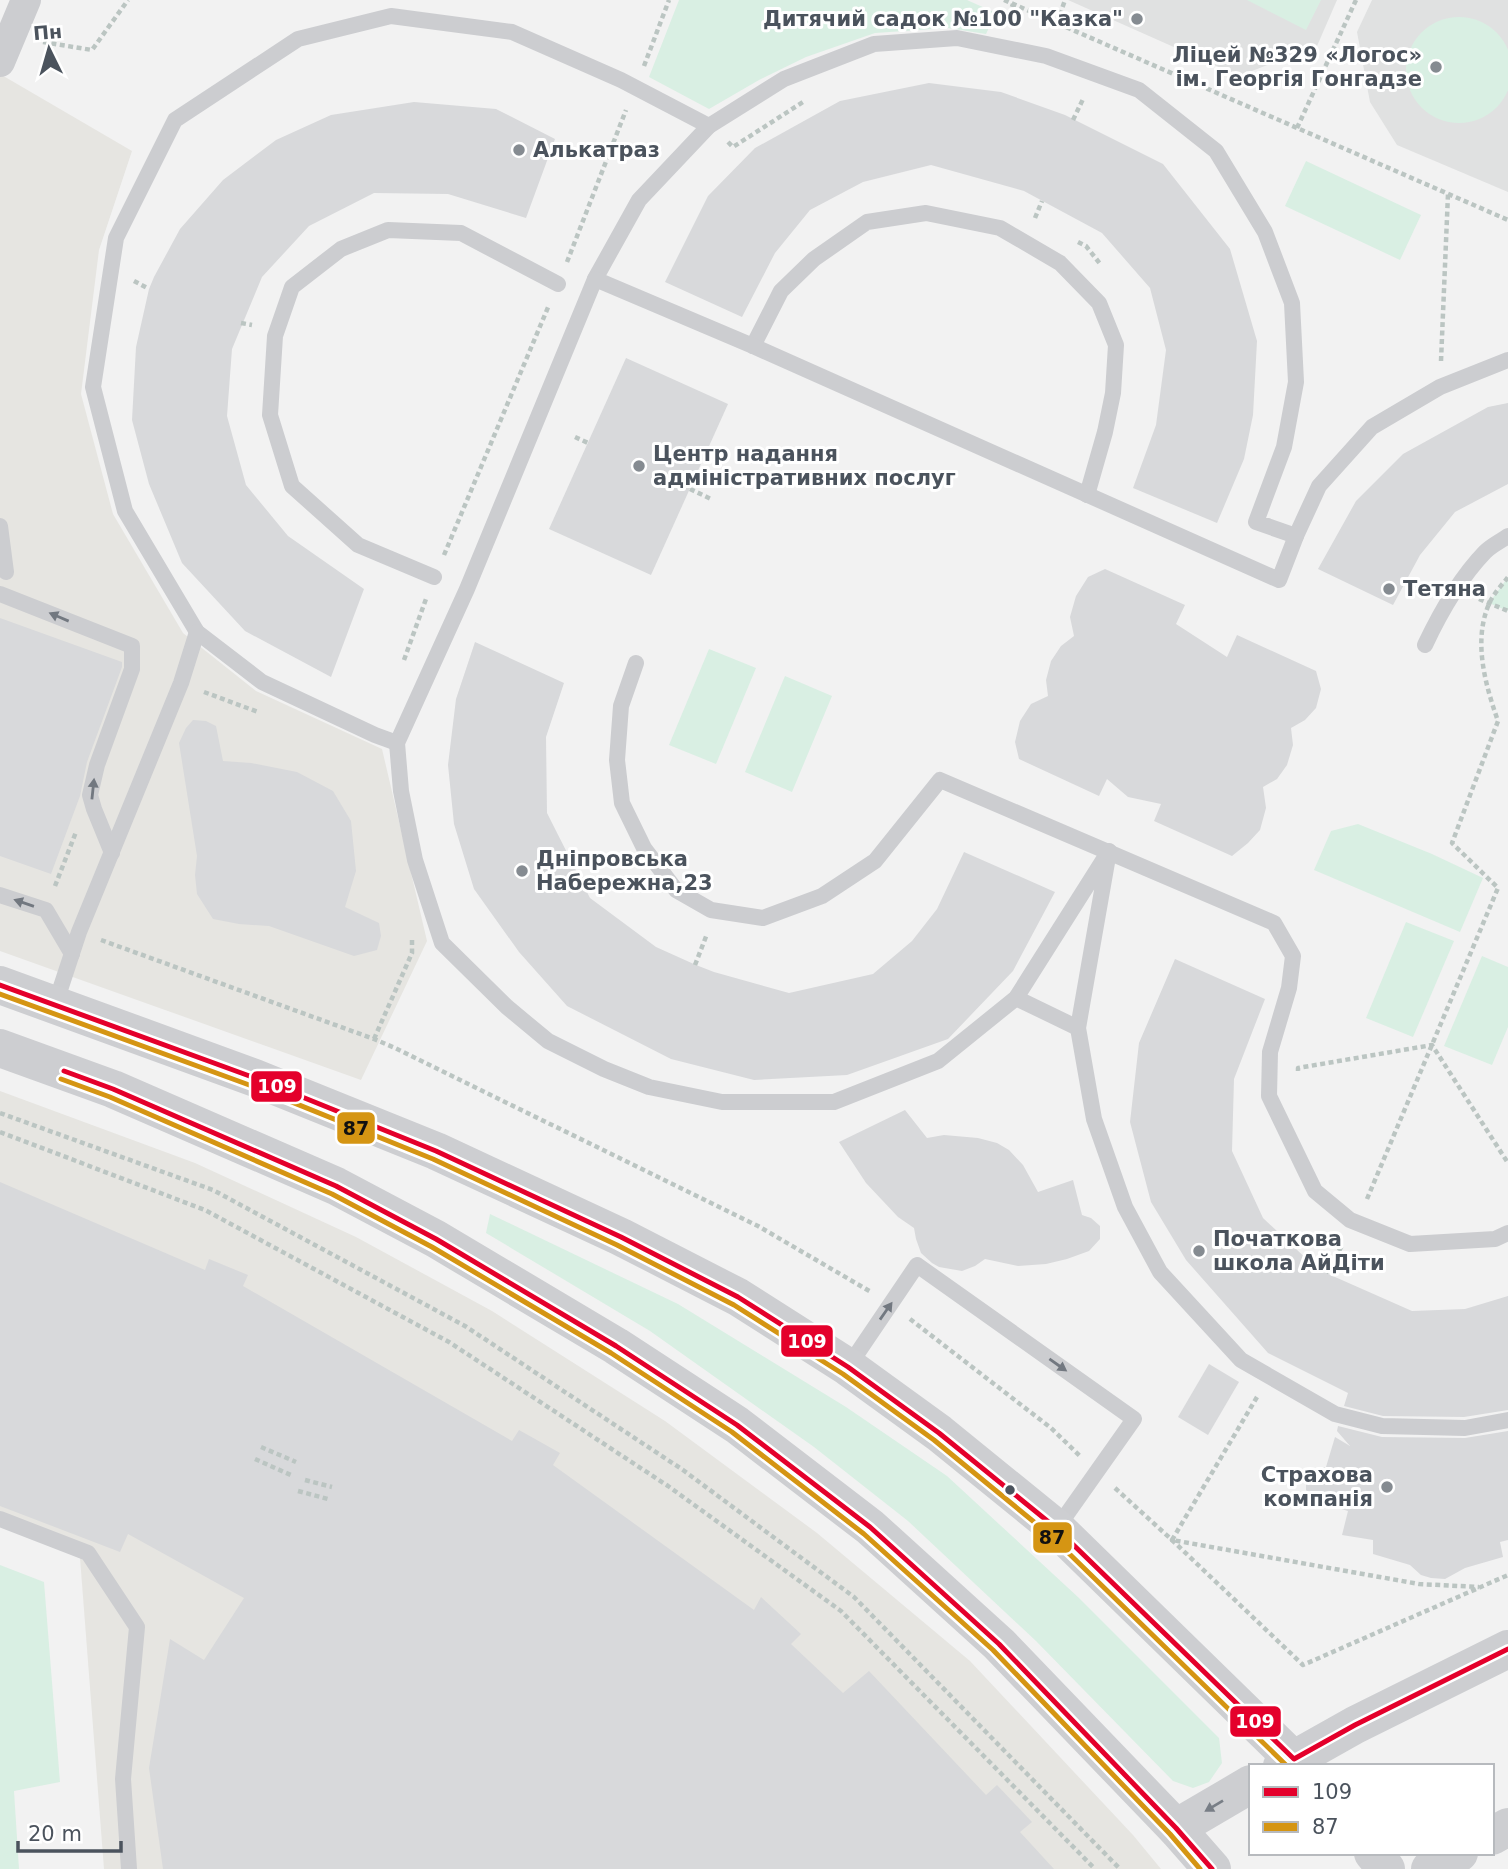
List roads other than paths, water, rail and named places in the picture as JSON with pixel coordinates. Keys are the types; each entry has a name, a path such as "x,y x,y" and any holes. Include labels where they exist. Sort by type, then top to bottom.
{"main road":[{"path":"0,985 255,1078 449,1156 621,1237 738,1297 848,1367 939,1433 1056,1528 1292,1763 1367,1719 1508,1649"},
{"path":"0,1048 113,1089 336,1186 436,1239 604,1339 726,1418 870,1527 999,1644 1212,1869"},
{"path":"1176,1828 1249,1785"},
{"path":"1375,1855 1386,1869"},
{"path":"1430,1869 1455,1855"}],"street":[{"path":"5,50 26,0"}],"lane":[{"path":"397,743 262,682 197,632 125,511 93,387 116,238 175,120 298,39 391,16 512,32 635,87 709,126"},
{"path":"1110,851 1016,998 938,1061 834,1102 722,1102 649,1087 604,1069 548,1041 506,1007 442,943 415,860 401,791 397,743 467,589 596,279 639,200 709,126 784,79 874,44 957,38 1046,56 1139,90 1216,151 1265,232 1292,303 1296,382 1284,447 1256,522 1296,536"},
{"path":"753,346 780,291 814,258 867,222 926,213 1000,228 1060,262 1099,303 1116,345 1113,393 1087,495"},
{"path":"435,578 358,545 292,486 270,415 275,337 292,287 341,249 388,230 461,233 558,284"},
{"path":"596,279 1279,580 1320,485 1372,427 1440,387 1508,359"},
{"path":"0,526 6,572"},
{"path":"1425,645 1442,608 1463,579 1487,550 1508,536"},
{"path":"0,594 132,646 132,669 97,765 90,795 111,853"},
{"path":"55,1005 79,932 181,683 197,632"},
{"path":"636,663 621,706 617,760 622,803 644,848 676,890 712,910 763,918 822,896 875,861 940,779 1274,923 1293,956 1289,988 1270,1052 1269,1096 1315,1191 1350,1220 1410,1244 1495,1239 1508,1233"},
{"path":"1110,851 1078,1028 1094,1119 1125,1207 1160,1272 1241,1360 1335,1414 1382,1426 1465,1428 1508,1420"},
{"path":"0,895 46,910 72,954"},
{"path":"1016,998 1078,1028"},
{"path":"848,1367 917,1265 1134,1419 1056,1528"},
{"path":"0,1518 88,1553 137,1627 123,1779 129,1869"}],"place":[{"name":"Дитячий садок №100 \"Казка\"","path":"1137,19"},
{"name":"Ліцей №329 «Логос» ім. Георгія Гонгадзе","path":"1436,67"},
{"name":"Алькатраз","path":"519,150"},
{"name":"Центр надання адміністративних послуг","path":"639,466"},
{"name":"Тетяна","path":"1389,589"},
{"name":"Дніпровська Набережна,23","path":"522,871"},
{"name":"Початкова школа АйДіти","path":"1199,1251"},
{"name":"Страхова компанія","path":"1387,1487"}]}
